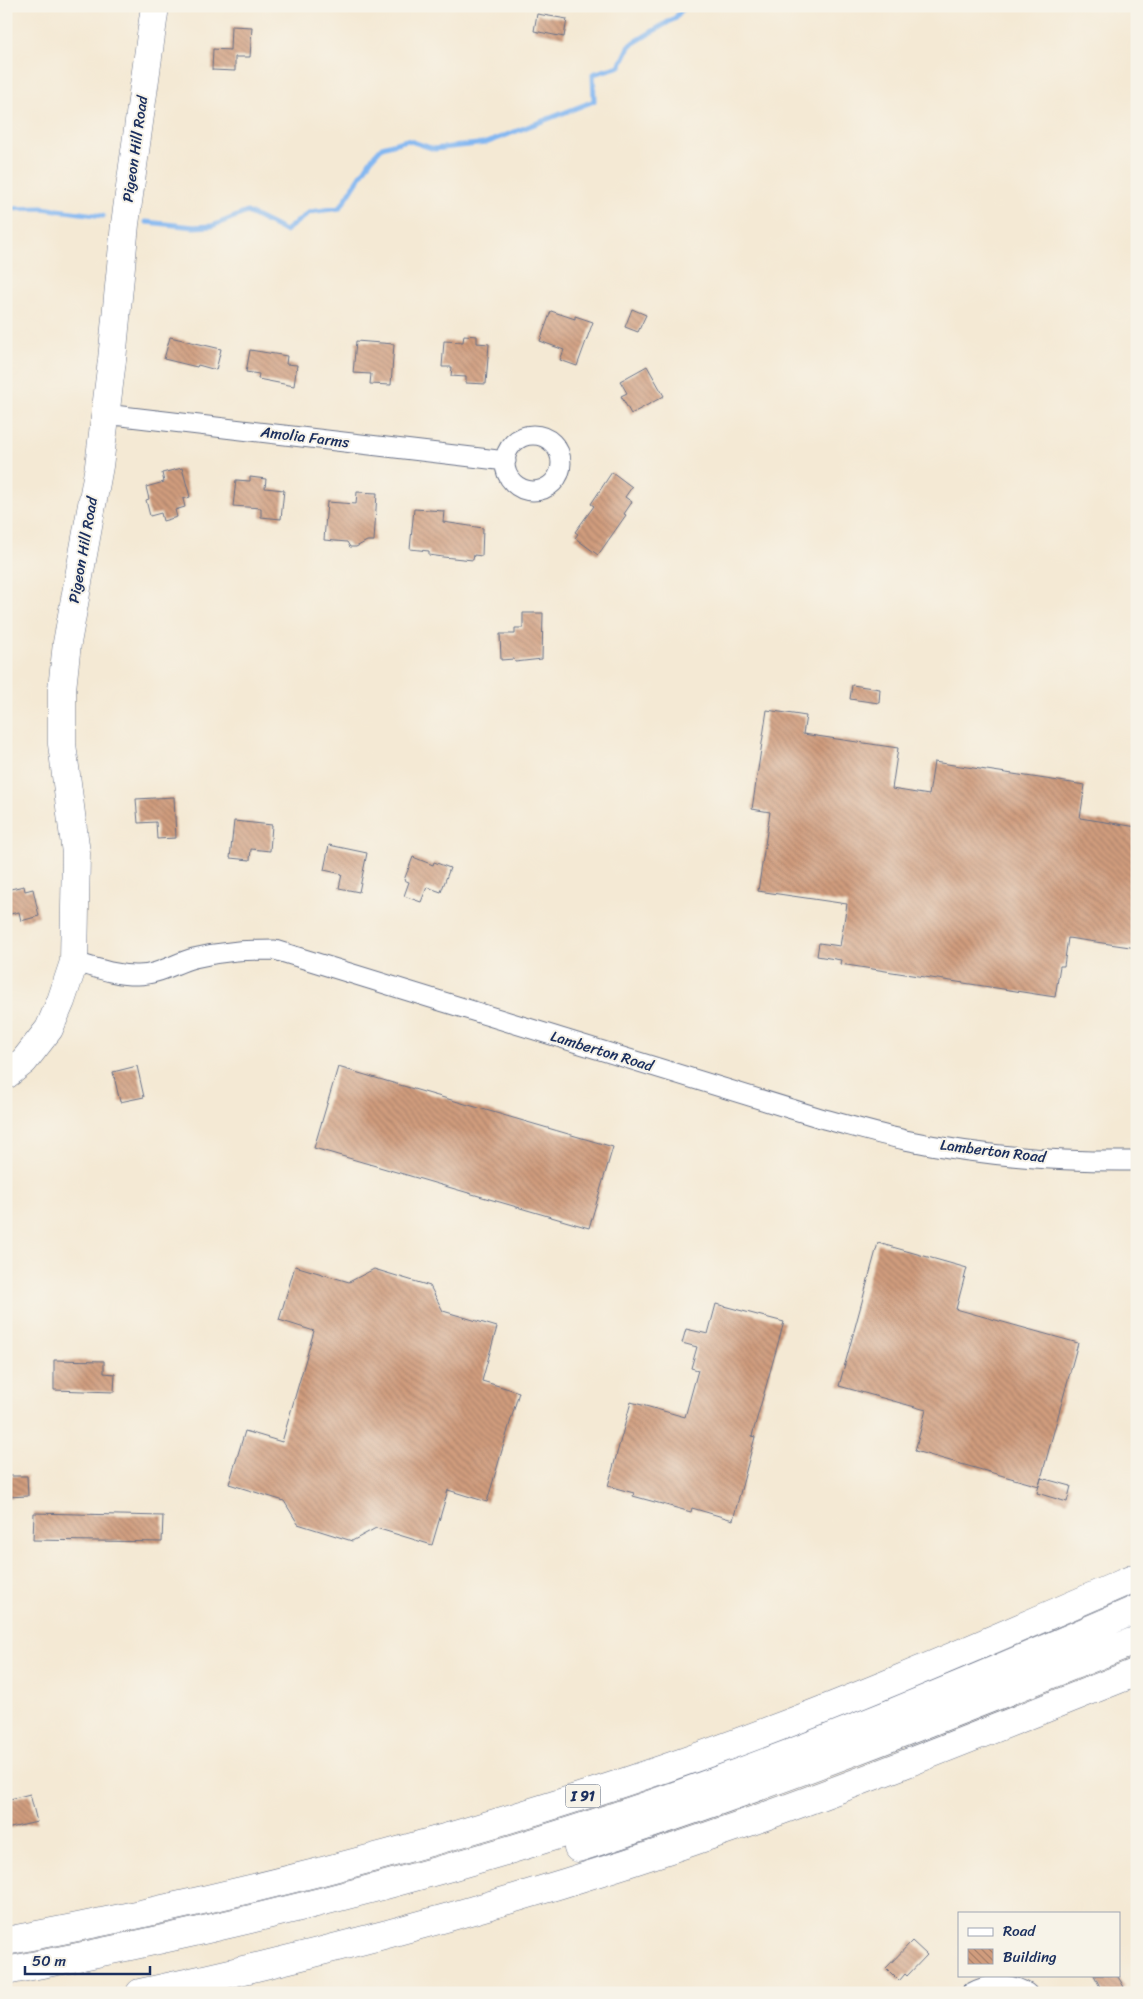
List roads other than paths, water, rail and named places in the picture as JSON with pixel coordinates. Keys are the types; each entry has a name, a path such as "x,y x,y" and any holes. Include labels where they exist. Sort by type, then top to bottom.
{"main road":[{"name":"Pigeon Hill Road","path":"6,1074 32,1052 49,1029 62,1000 74,962 76,853 62,744 62,689 66,643 98,466 125,224 155,6"},
{"name":"I 91","path":"6,1942 158,1912 299,1878 436,1841 564,1802 702,1755 836,1705 972,1649 1137,1577"},
{"path":"6,1971 154,1942 294,1909 438,1870 586,1826 702,1786 867,1724 1137,1609"},
{"path":"6,1988 143,1961 278,1931 452,1885 576,1849 696,1810 818,1766 1137,1640"},
{"path":"140,1993 344,1946 533,1893 626,1864 859,1782 1137,1672"}],"street":[{"name":"Amolia Farms","path":"105,414 506,461"},
{"name":"Lamberton Road","path":"74,962 141,976 192,959 232,950 275,950 824,1119 905,1140 985,1153 1093,1162 1137,1161"},
{"path":"970,1993 990,1984 1018,1987 1027,1993"}],"waterway":[{"path":"146,222 194,227 212,226 247,212 285,231 310,212 340,208 372,158 382,147 407,140 434,149 486,143 594,101 593,74 620,66 630,45 675,18 685,6"},
{"path":"6,209 42,208 103,216"}]}
